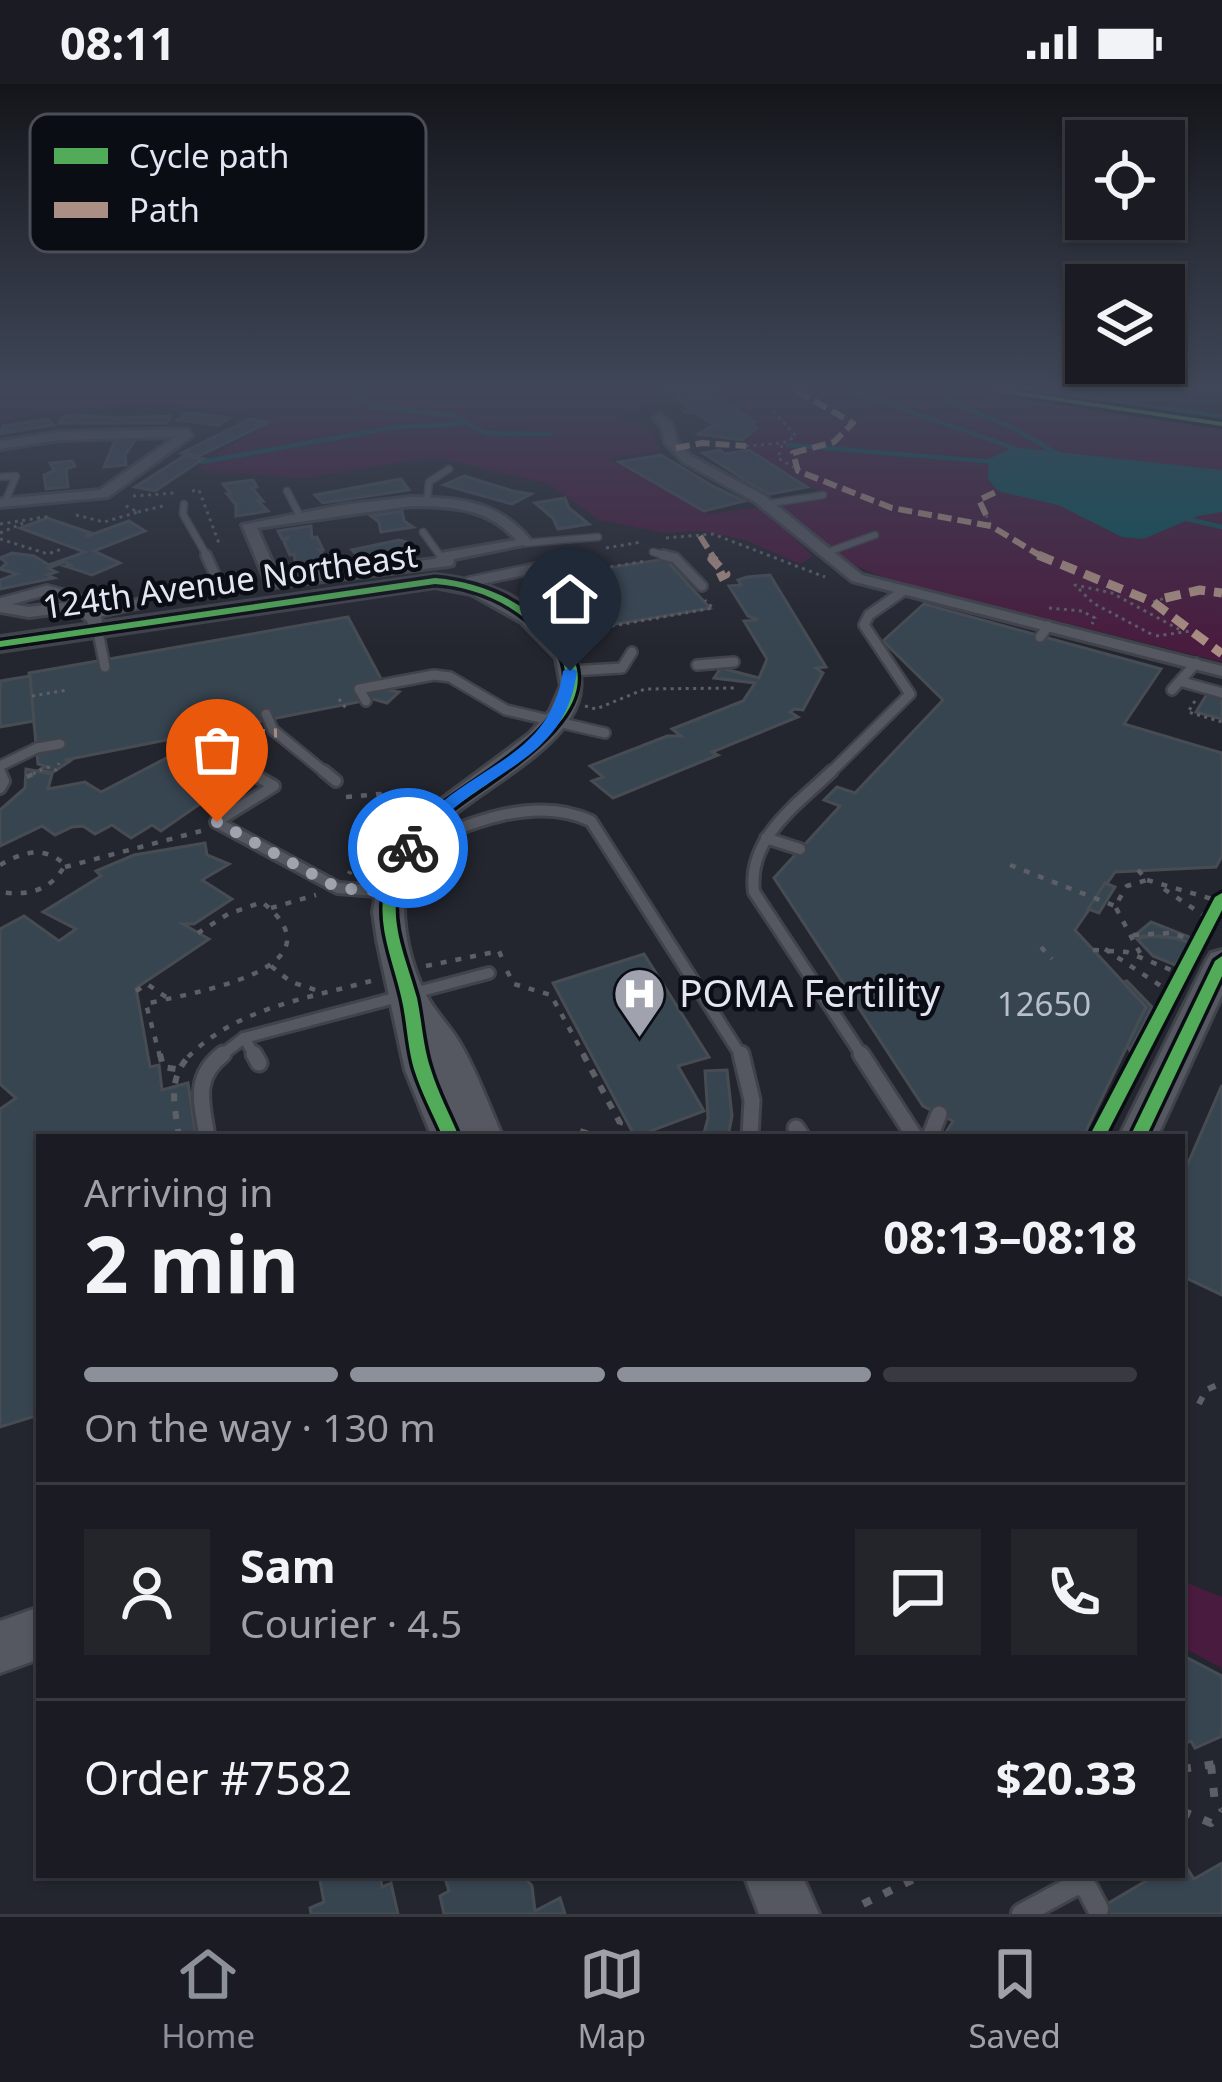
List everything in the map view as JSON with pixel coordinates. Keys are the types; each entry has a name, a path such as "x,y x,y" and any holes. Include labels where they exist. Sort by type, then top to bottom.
{"street":[{"path":"3,502 103,494 128,476"},
{"path":"718,476 766,504 857,578 1044,632 1222,670"},
{"path":"427,501 504,518 526,543 458,565 274,582 249,525 301,518 427,501"},
{"path":"458,565 549,633 564,651 570,671 569,693 555,723 525,754 439,813 407,851 391,892 391,945 417,980 483,1134"},
{"name":"124th Avenue Northeast","path":"0,644 94,614 435,581 458,565"},
{"path":"0,605 15,613 72,606 94,614"},
{"path":"1139,1134 1210,951"},
{"path":"417,980 420,1065 450,1134"},
{"path":"0,1647 36,1634"},
{"path":"774,1878 789,1914"}],"lane":[{"path":"427,501 429,482 438,476"},
{"path":"287,491 301,518"},
{"path":"766,504 823,495"},
{"path":"184,504 183,514 222,590 217,591"},
{"path":"423,532 458,565 535,568 556,592"},
{"path":"825,553 875,535"},
{"path":"526,543 598,537"},
{"path":"653,552 670,555 678,568 702,586"},
{"path":"580,561 589,571"},
{"path":"903,591 869,615 864,625 888,652 910,694 766,838 750,872 754,892 913,1134"},
{"path":"105,667 94,614 141,603"},
{"path":"622,668 632,652"},
{"path":"698,665 734,662"},
{"path":"1172,690 1196,663"},
{"path":"405,664 413,679"},
{"path":"570,671 622,668 637,677"},
{"path":"366,701 355,691 450,677 506,710 604,733"},
{"path":"1183,682 1222,694"},
{"path":"266,713 273,730 336,781"},
{"path":"0,788 4,781 0,769 37,748 60,744"},
{"path":"241,768 274,786 217,822 338,888 391,892"},
{"path":"407,851 441,835 536,810 568,809 585,816 740,1049 752,1100 750,1134"},
{"path":"766,838 800,850"},
{"path":"207,1134 199,1084 209,1065 244,1038 417,980 489,973"},
{"path":"244,1038 259,1063"},
{"path":"931,1134 939,1114"},
{"path":"1022,1914 1074,1880 1087,1888 1099,1909"}],"path":[{"path":"70,515 104,522 136,509 184,504"},
{"path":"986,514 991,526"},
{"path":"0,524 53,516"},
{"path":"0,536 28,521"},
{"path":"0,536 48,554 64,548"},
{"path":"702,536 726,538 826,578"},
{"path":"580,601 601,628 712,608 678,568 664,559 589,571"},
{"path":"1156,636 1074,588 1093,586 1182,632"},
{"path":"1132,603 1165,598"},
{"path":"1038,609 1102,614"},
{"path":"1158,617 1168,612"},
{"path":"1091,615 1094,622"},
{"path":"1133,640 1190,631"},
{"path":"616,692 675,684 735,688"},
{"path":"32,696 68,690"},
{"path":"616,692 626,694"},
{"path":"580,711 582,706 596,709 616,692"},
{"path":"1202,692 1188,712 1222,722 1217,729"},
{"path":"339,699 348,711"},
{"path":"223,718 224,726 237,723"},
{"path":"199,761 249,734 244,718"},
{"path":"27,777 47,767 56,770"},
{"path":"336,781 348,800 374,794 383,796 384,802 346,879"},
{"path":"1,894 47,887 65,867 187,838 217,822"},
{"path":"0,865 21,854 46,852 62,859 65,867"},
{"path":"1010,865 1115,906 1142,957"},
{"path":"1138,870 1158,884 1221,899 1209,919 1210,951"},
{"path":"1115,906 1127,886 1147,880"},
{"path":"1158,884 1209,919"},
{"path":"271,908 321,892"},
{"path":"176,1069 163,1067 142,1005 231,985 271,966 286,945 287,932 262,902 198,933"},
{"path":"1131,935 1170,933 1210,951"},
{"path":"1041,947 1052,959"},
{"path":"1103,948 1170,992"},
{"path":"1093,950 1142,957 1180,974"},
{"path":"417,980 499,951 514,984 551,995 620,1123 615,1134"},
{"path":"1160,1009 1180,974 1210,951"},
{"path":"271,966 291,982 328,994"},
{"path":"136,991 147,984 166,997"},
{"path":"580,1131 590,1134"},
{"path":"1199,1403 1206,1390 1222,1383"},
{"path":"1185,1768 1217,1764 1215,1803 1222,1810 1210,1823 1185,1812"},
{"path":"863,1904 916,1878"}],"shaded area":[{"path":"517,476 640,476 709,514 760,507 813,556 800,564 745,540 701,531 665,533 599,520 549,484"},
{"path":"795,476 1222,476 1222,662 890,580 838,559 771,502 820,492"},
{"path":"1185,1582 1222,1597 1222,1668 1185,1649"}],"water":[{"path":"1222,476 1222,512 1198,516 1143,539 1122,537 1058,505 998,491 988,479"}],"building":[{"path":"44,476 67,476 68,487 46,489"},
{"path":"152,476 177,476 155,491 135,487"},
{"path":"465,476 531,494 512,504 444,485"},
{"path":"644,476 697,476 744,501 704,511"},
{"path":"739,476 790,476 807,487 770,494"},
{"path":"401,479 409,490 323,503 315,495"},
{"path":"253,480 257,487 252,488 263,501 258,501 268,511 236,516 236,505 223,484"},
{"path":"565,498 569,508 589,524 558,529 535,503"},
{"path":"402,511 404,521 413,527 381,532 379,522 371,516"},
{"path":"47,518 91,533 85,537 129,521 145,531 94,551 120,563 92,575 65,566 70,565 65,562 48,568 56,572 47,575 54,578 0,589 0,580 17,574 0,569 7,563 0,558 12,553 34,556 49,565 85,552 20,528"},
{"path":"311,526 312,538 317,537 323,550 319,550 330,562 296,567 294,554 290,555 284,542 287,538 282,539 278,531"},
{"path":"406,542 408,553 362,560 352,550"},
{"path":"665,559 710,608 603,626 564,575"},
{"path":"770,575 826,667 816,668 823,673 803,710 794,709 790,712 798,717 712,752 718,755 613,798 592,781 603,777 590,766 667,736 681,736 672,729 743,701 755,683 714,678 721,668 759,678 767,659 744,621 758,620 748,616 729,586 741,585 738,580 747,577"},
{"path":"924,604 1161,669 1124,724 1222,753 1222,856 1216,867 1115,872 1075,930 1146,1007 1084,1134 945,1134 953,1121 923,1106 855,1002 850,1004 840,987 845,986 774,878 840,806 824,800 837,787 855,793 943,700 883,641"},
{"path":"348,617 387,690 399,692 387,703 373,699 65,760 70,761 52,773 39,770 45,766 38,764 29,673"},
{"path":"30,676 34,721 0,727 0,681"},
{"path":"1207,694 1222,698 1222,719 1196,712"},
{"path":"180,751 240,776 161,831 152,825 131,838 112,825 95,834 83,826 55,835 42,826 0,846 0,810 25,788 26,769 52,774 48,789 85,782 101,792"},
{"path":"205,843 207,855 229,864 202,880 232,899 194,924 183,924 209,939 136,988 150,1067 159,1065 162,1090 188,1083 196,1134 36,1134 36,1416 0,1427 0,1109 16,1098 0,1084 0,929 24,916 59,941 76,929 43,912 101,876 96,871 134,855"},
{"path":"1105,883 1115,887 1099,913 1088,909"},
{"path":"1151,922 1192,938 1190,943 1134,936"},
{"path":"1149,936 1190,943 1175,965 1153,956 1137,939"},
{"path":"644,954 709,1057 678,1066 704,1111 633,1134 553,983"},
{"path":"1123,982 1152,1007 1130,1051 1127,1046 1146,1007"},
{"path":"727,1070 732,1116 729,1134 704,1134 708,1118 705,1071"},
{"path":"1222,1085 1222,1295 1185,1277 1185,1170"},
{"path":"1185,1657 1222,1676 1222,1736 1195,1748 1191,1741 1185,1744"},
{"path":"1222,1863 1222,1914 1090,1914 1151,1878 1185,1878 1185,1865 1194,1879"},
{"path":"320,1878 380,1878 382,1887 391,1883 398,1914 311,1914 310,1908 324,1902"},
{"path":"445,1878 525,1878 532,1886 535,1911 560,1898 565,1914 444,1914 440,1896 449,1891"}],"waterway":[{"path":"1183,518 1222,527"}],"marked path":[{"path":"812,476 892,508 991,526 1039,556 1153,602 1222,654"},
{"path":"986,515 979,500 996,492"},
{"path":"700,536 726,574 718,578"},
{"path":"1165,598 1200,590 1222,593"},
{"path":"249,734 277,733"}],"cycle path":[{"path":"0,644 435,581 492,594 541,627 567,657 573,686 561,713 538,739 425,825 403,859 390,897 390,926 420,1060 450,1134"},
{"path":"1099,1134 1222,897"},
{"path":"1139,1134 1222,961"}],"way so far":[{"path":"217,822 338,888 391,892 408,848"}],"place":[{"name":"POMA Fertility","path":"640,1039"}],"route":[{"path":"408,848 439,813 537,743 561,715 570,671"}]}
